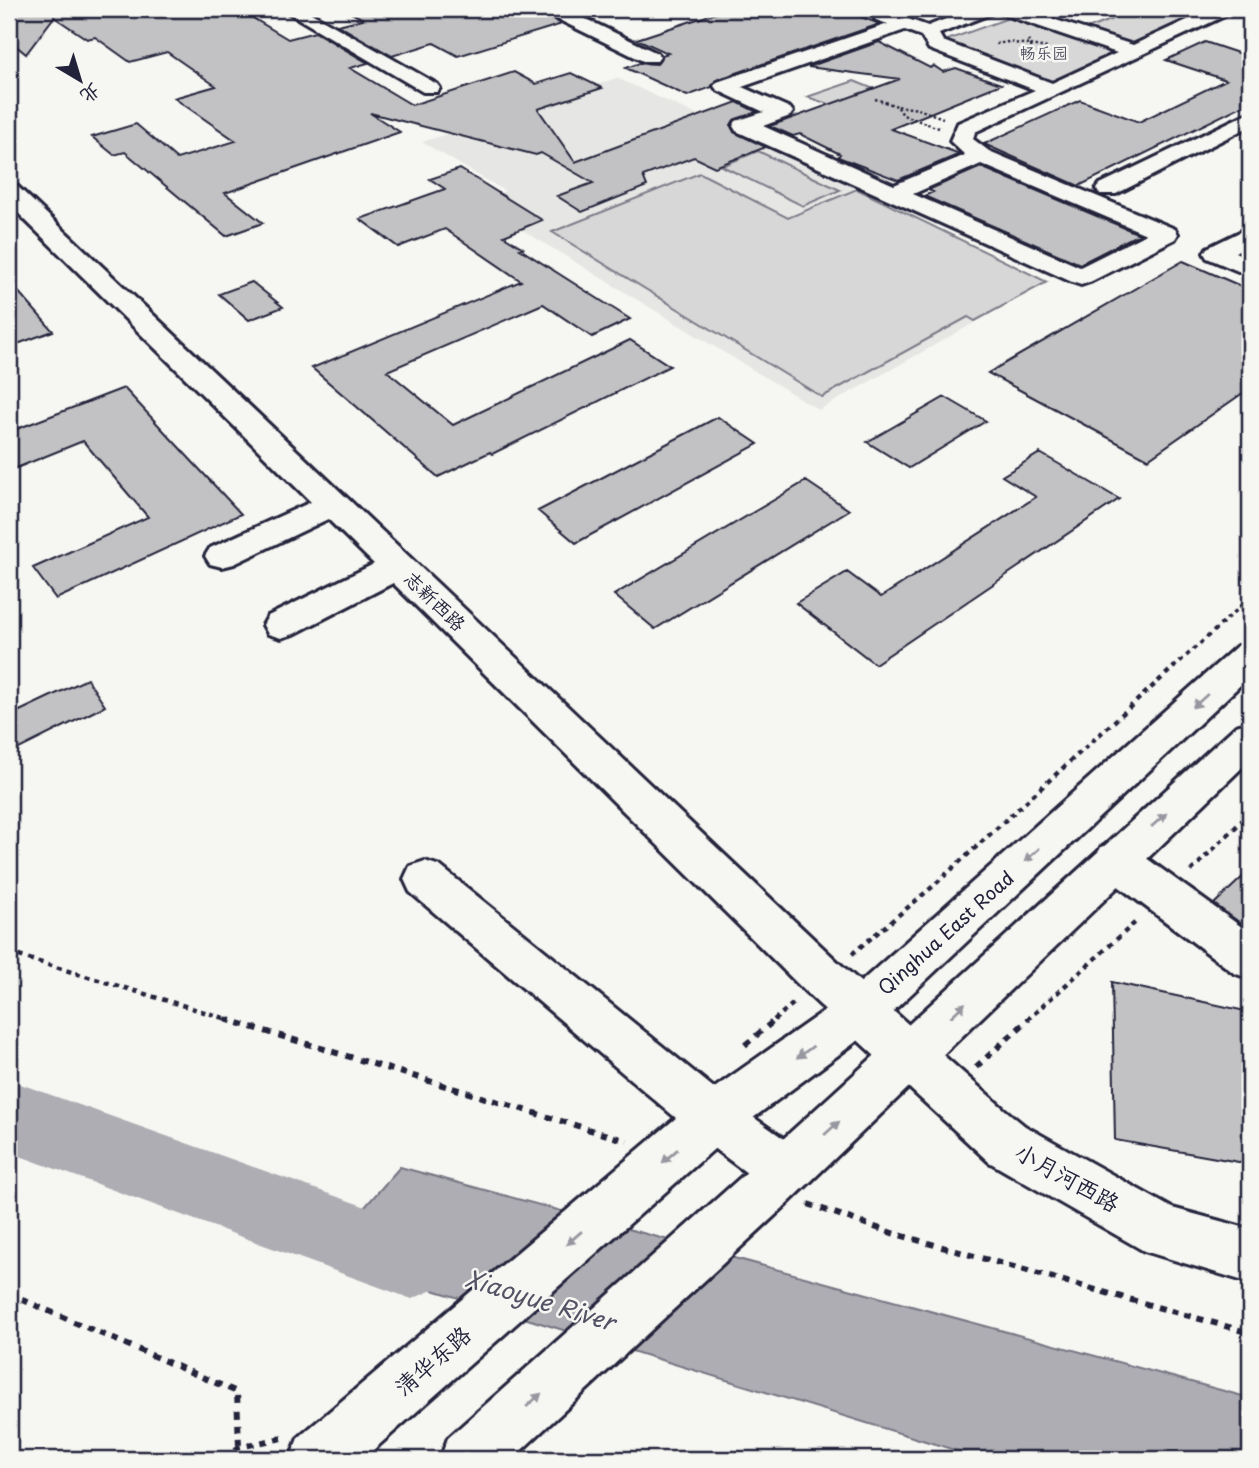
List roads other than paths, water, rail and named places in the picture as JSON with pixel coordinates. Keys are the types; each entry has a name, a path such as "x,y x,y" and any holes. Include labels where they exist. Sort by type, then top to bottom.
{"street":[{"path":"291,9 430,88"},
{"path":"555,9 650,57"},
{"path":"928,32 987,9"},
{"path":"1005,9 1134,52"},
{"path":"906,24 724,86 783,112 744,125 1081,277 1166,234 981,156 961,141 956,128 966,128 1053,90 1225,9"},
{"path":"870,11 928,32 936,45 1053,90"},
{"path":"1108,189 1250,117"},
{"path":"892,193 912,187 981,156"},
{"name":"志新西路","path":"9,191 399,566 534,700 908,1057"},
{"path":"1250,234 1216,254 1250,268"},
{"path":"222,556 334,505"},
{"path":"281,625 399,566"},
{"name":"Qinghua East Road","path":"626,1162 713,1118 860,1012 1250,655"},
{"path":"476,1453 908,1057 1250,737"},
{"path":"1116,860 1250,959"},
{"path":"425,879 713,1118 785,1170"},
{"name":"小月河西路","path":"908,1057 1007,1144 1163,1232 1250,1256"},
{"name":"清华东路","path":"305,1445 366,1418 626,1162"}],"water":[{"path":"400,1167 1250,1398 1250,1459 984,1459 322,1256"}],"waterway":[{"name":"Xiaoyue River","path":"9,1116 412,1260"}],"park label":[{"name":"畅乐园","path":"1044,53"}]}
